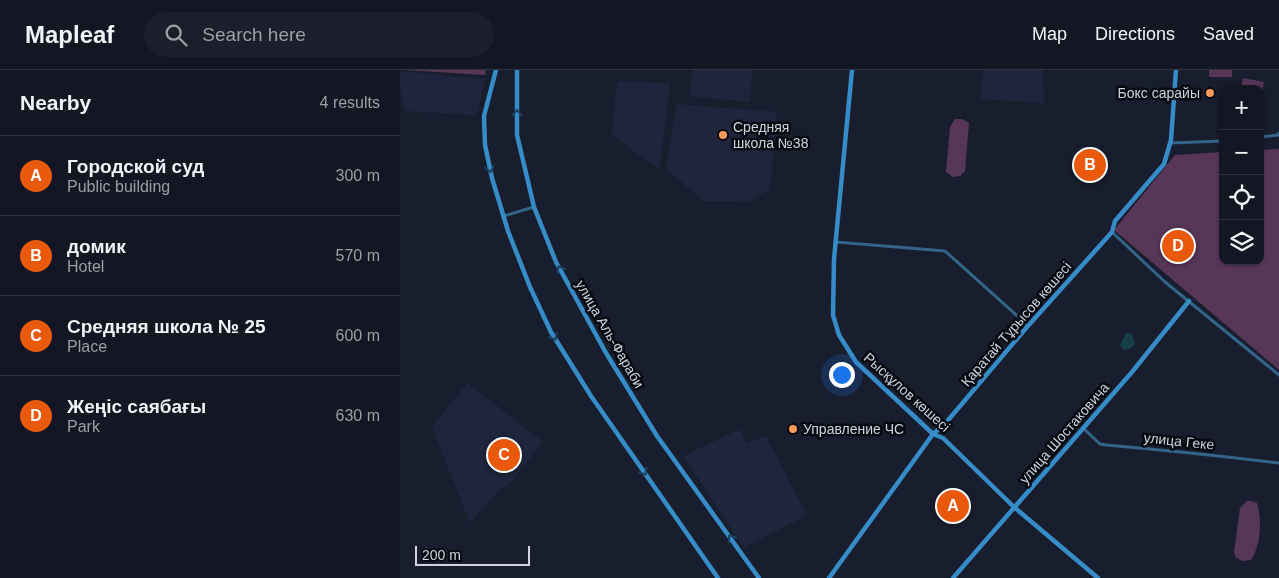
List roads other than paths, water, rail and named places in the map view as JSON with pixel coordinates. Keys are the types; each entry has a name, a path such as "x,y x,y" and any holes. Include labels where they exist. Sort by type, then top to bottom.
{"main road":[{"path":"496,70 483,123 485,146 503,216 530,287 551,332 591,396 718,578"},
{"name":"улица Аль-Фараби","path":"517,70 517,135 534,207 556,262 606,353 657,436 759,578"},
{"name":"Рысқұлов көшесі","path":"852,70 836,242 833,298 834,315 839,335 846,348 864,371 933,434 942,438 1014,507 1098,578"},
{"name":"Қаратай Тұрысов көшесі","path":"829,578 933,434 944,424 1112,232 1115,221 1164,164 1170,143 1176,70"},
{"name":"улица Шостаковича","path":"954,578 1132,372 1189,301"}],"street":[{"path":"1264,137 1278,135 1279,133"},
{"path":"1170,143 1219,141"},
{"path":"503,216 534,207"},
{"path":"1112,232 1165,282 1279,375"},
{"path":"836,242 945,251 1022,320 1027,327"},
{"name":"улица Геке","path":"1083,428 1100,444 1279,463"}],"place":[{"name":"Бокс сарайы","path":"1210,93"},
{"name":"Средняя школа №38","path":"723,135"},
{"name":"домик","path":"1090,165"},
{"name":"Жеңіс саябағы","path":"1178,246"},
{"name":"Управление ЧС","path":"793,429"},
{"name":"Средняя школа № 25","path":"504,455"},
{"name":"Городской суд","path":"953,506"}]}
